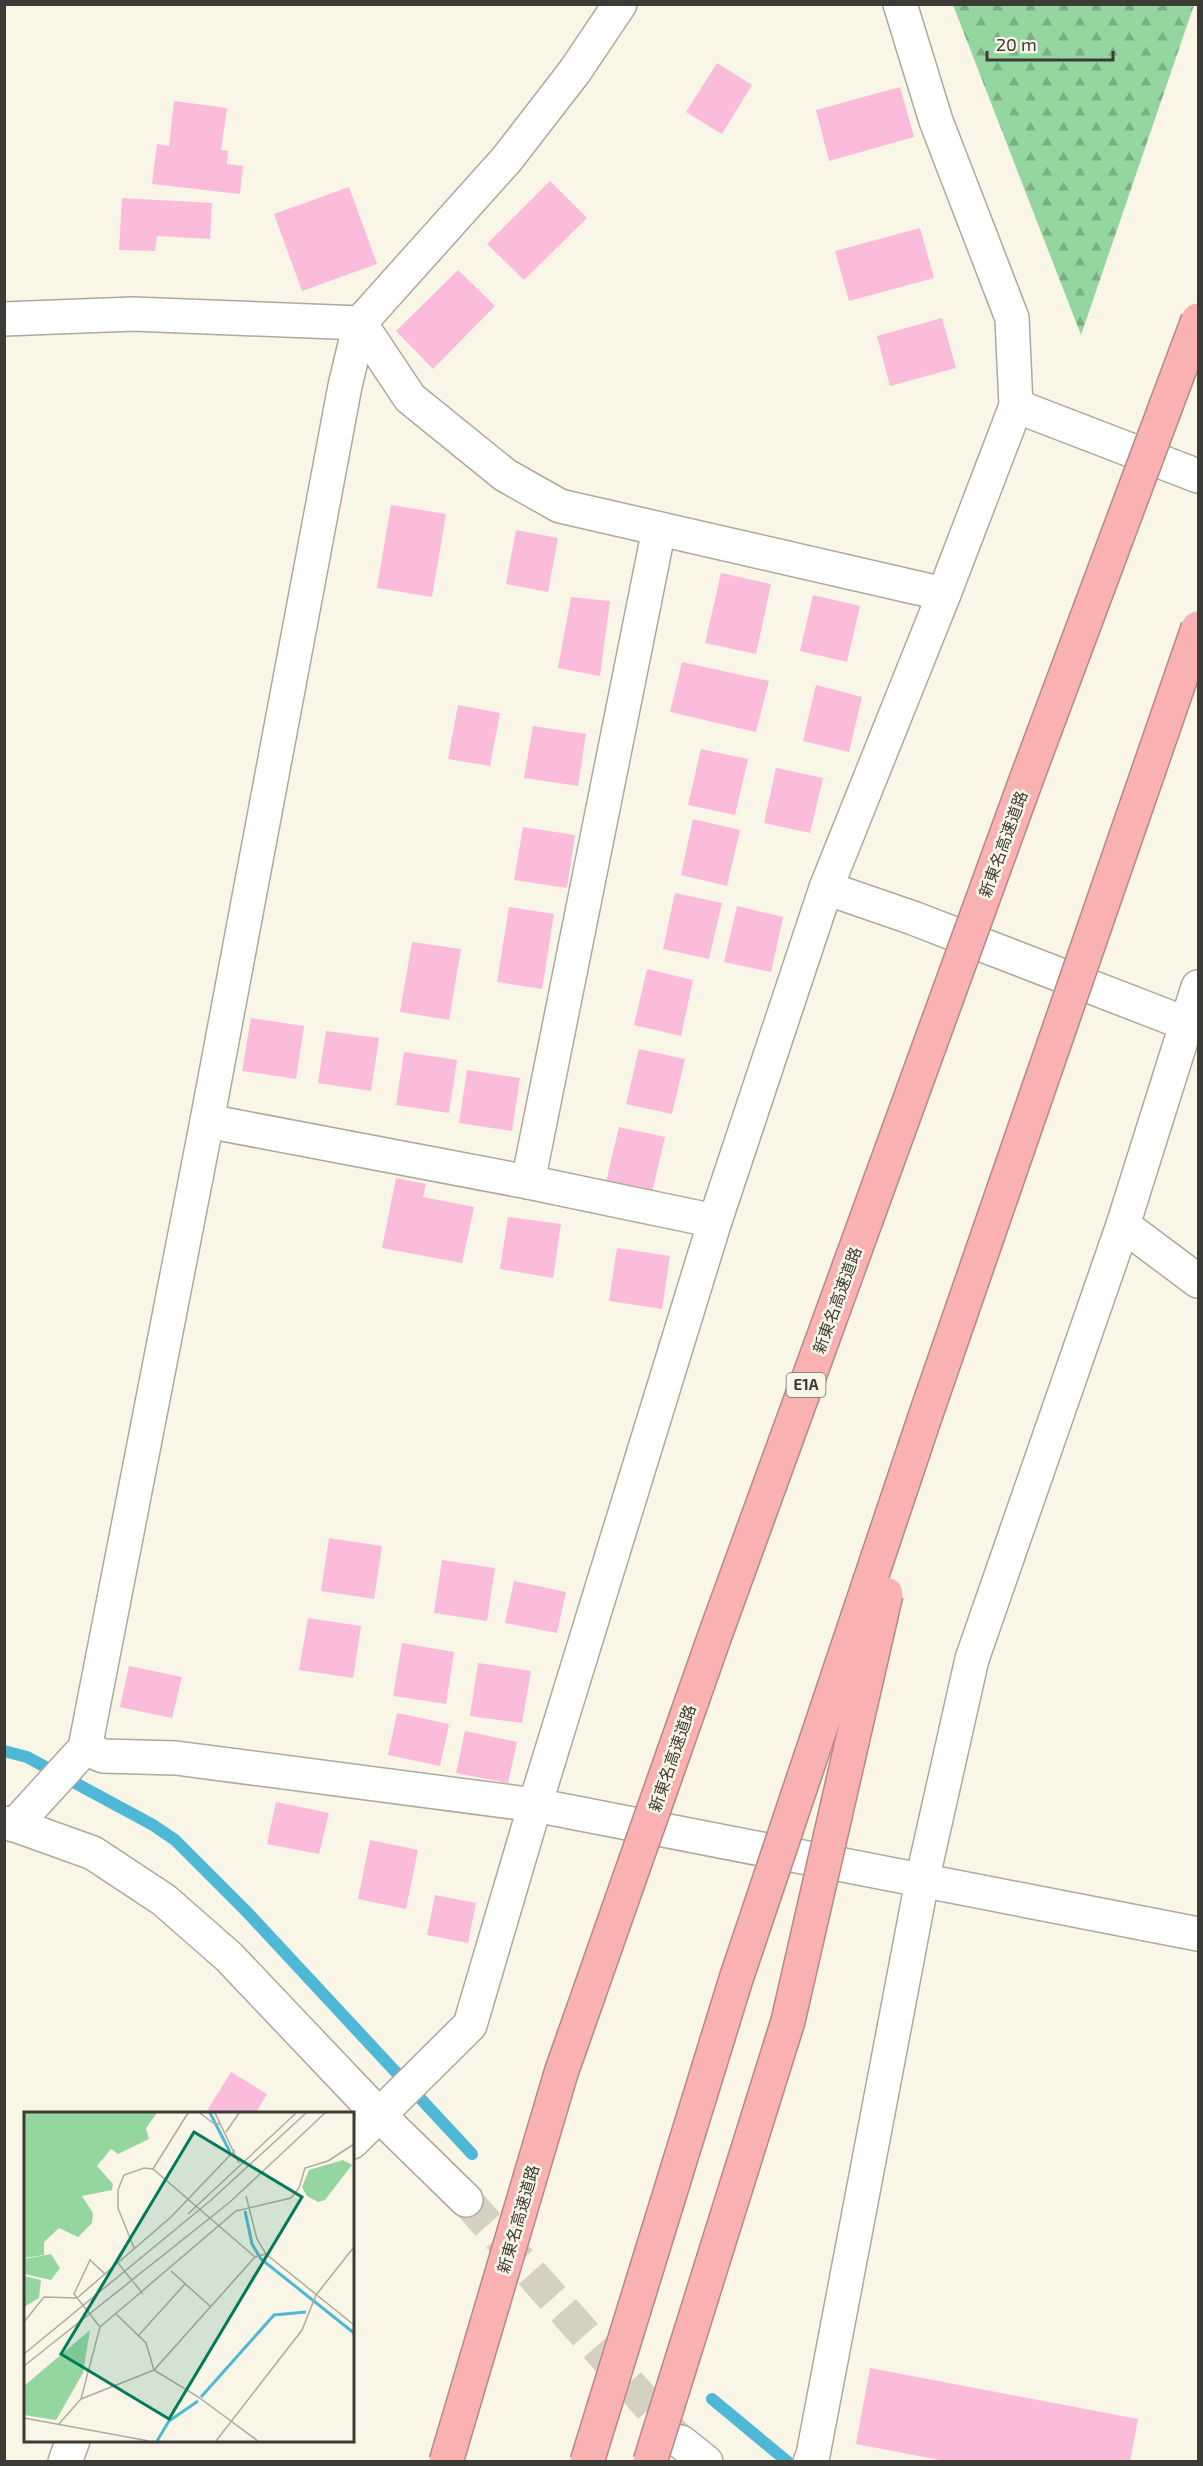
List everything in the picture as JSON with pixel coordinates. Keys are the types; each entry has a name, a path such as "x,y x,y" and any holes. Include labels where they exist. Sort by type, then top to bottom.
{"highway":[{"name":"新東名高速道路","path":"446,2462 561,2073 714,1638 1025,783 1198,320"},
{"path":"587,2462 736,1979 927,1411 1198,628"},
{"path":"650,2462 788,2021 927,1411"}],"street":[{"path":"466,2200 380,2116 229,1957 164,1900 93,1853 10,1824 86,1748 341,410 360,323 507,159 575,71 620,4"},
{"path":"354,2140 470,2025 535,1805 715,1221 826,888 944,594 1016,406 1012,318 936,121 900,4"},
{"path":"4,320 133,314 360,323"},
{"path":"360,323 410,398 505,475 560,506 944,594"},
{"path":"1016,406 1198,476"},
{"path":"528,1182 659,529"},
{"path":"826,888 913,918 1187,1024"},
{"path":"810,2462 922,1881 972,1659 1123,1225 1198,987"},
{"path":"207,1120 715,1221"},
{"path":"1123,1225 1198,1281"},
{"path":"86,1748 103,1756 176,1758 535,1805 1198,1934"},
{"path":"65,2462 72,2442"}],"green space":[{"path":"953,5 1194,5 1081,335"}],"building":[{"path":"717,63 752,85 722,134 686,112"},
{"path":"900,87 914,137 829,161 816,110"},
{"path":"174,101 227,108 221,150 228,151 227,164 243,166 240,194 152,184 157,144 169,146"},
{"path":"550,181 587,218 524,280 487,244"},
{"path":"349,187 377,264 302,291 274,214"},
{"path":"122,198 212,203 210,239 157,236 155,251 119,250"},
{"path":"920,228 934,278 849,301 835,251"},
{"path":"458,270 495,306 433,369 396,331"},
{"path":"942,318 956,368 890,386 877,336"},
{"path":"391,505 446,514 432,597 377,588"},
{"path":"516,530 558,538 548,592 506,584"},
{"path":"721,573 771,584 756,654 705,643"},
{"path":"813,595 860,606 847,662 800,651"},
{"path":"571,597 610,601 600,676 558,668"},
{"path":"682,662 769,681 756,732 670,712"},
{"path":"816,685 862,697 849,752 803,741"},
{"path":"458,705 500,713 490,766 448,759"},
{"path":"533,726 586,734 578,786 524,778"},
{"path":"701,749 748,759 735,815 688,805"},
{"path":"776,768 823,778 810,833 764,823"},
{"path":"693,819 740,830 727,886 681,875"},
{"path":"523,827 575,835 567,888 514,880"},
{"path":"675,893 722,903 709,959 663,949"},
{"path":"737,906 783,917 771,972 724,962"},
{"path":"509,907 554,914 542,989 497,982"},
{"path":"412,942 461,949 449,1020 400,1012"},
{"path":"647,969 693,980 681,1036 634,1025"},
{"path":"251,1018 304,1026 296,1079 242,1071"},
{"path":"326,1031 379,1038 371,1091 318,1083"},
{"path":"639,1049 685,1059 672,1114 626,1104"},
{"path":"404,1052 457,1060 449,1113 396,1105"},
{"path":"467,1070 520,1078 512,1131 459,1123"},
{"path":"619,1127 665,1137 652,1192 606,1182"},
{"path":"396,1178 426,1184 423,1197 474,1207 462,1263 382,1248"},
{"path":"508,1217 561,1224 553,1278 500,1269"},
{"path":"617,1248 670,1256 662,1309 609,1301"},
{"path":"329,1538 382,1546 374,1599 321,1591"},
{"path":"442,1560 495,1568 487,1621 434,1613"},
{"path":"514,1581 566,1592 557,1633 505,1623"},
{"path":"308,1618 361,1626 353,1678 299,1670"},
{"path":"402,1643 454,1652 446,1704 393,1696"},
{"path":"478,1663 531,1671 522,1723 470,1716"},
{"path":"129,1666 182,1677 172,1718 120,1707"},
{"path":"397,1713 449,1724 440,1766 388,1755"},
{"path":"465,1731 517,1742 508,1783 456,1773"},
{"path":"276,1802 329,1813 319,1854 267,1844"},
{"path":"370,1840 418,1850 406,1909 358,1899"},
{"path":"435,1895 476,1903 468,1943 427,1935"},
{"path":"231,2072 267,2094 256,2112 206,2112"},
{"path":"870,2368 1138,2419 1130,2462 950,2462 856,2444"}],"waterway":[{"path":"4,1751 27,1757 153,1825 175,1840 247,1912 472,2154"},
{"path":"712,2399 788,2462"}],"tunnel":[{"path":"466,2200 680,2441"}]}
